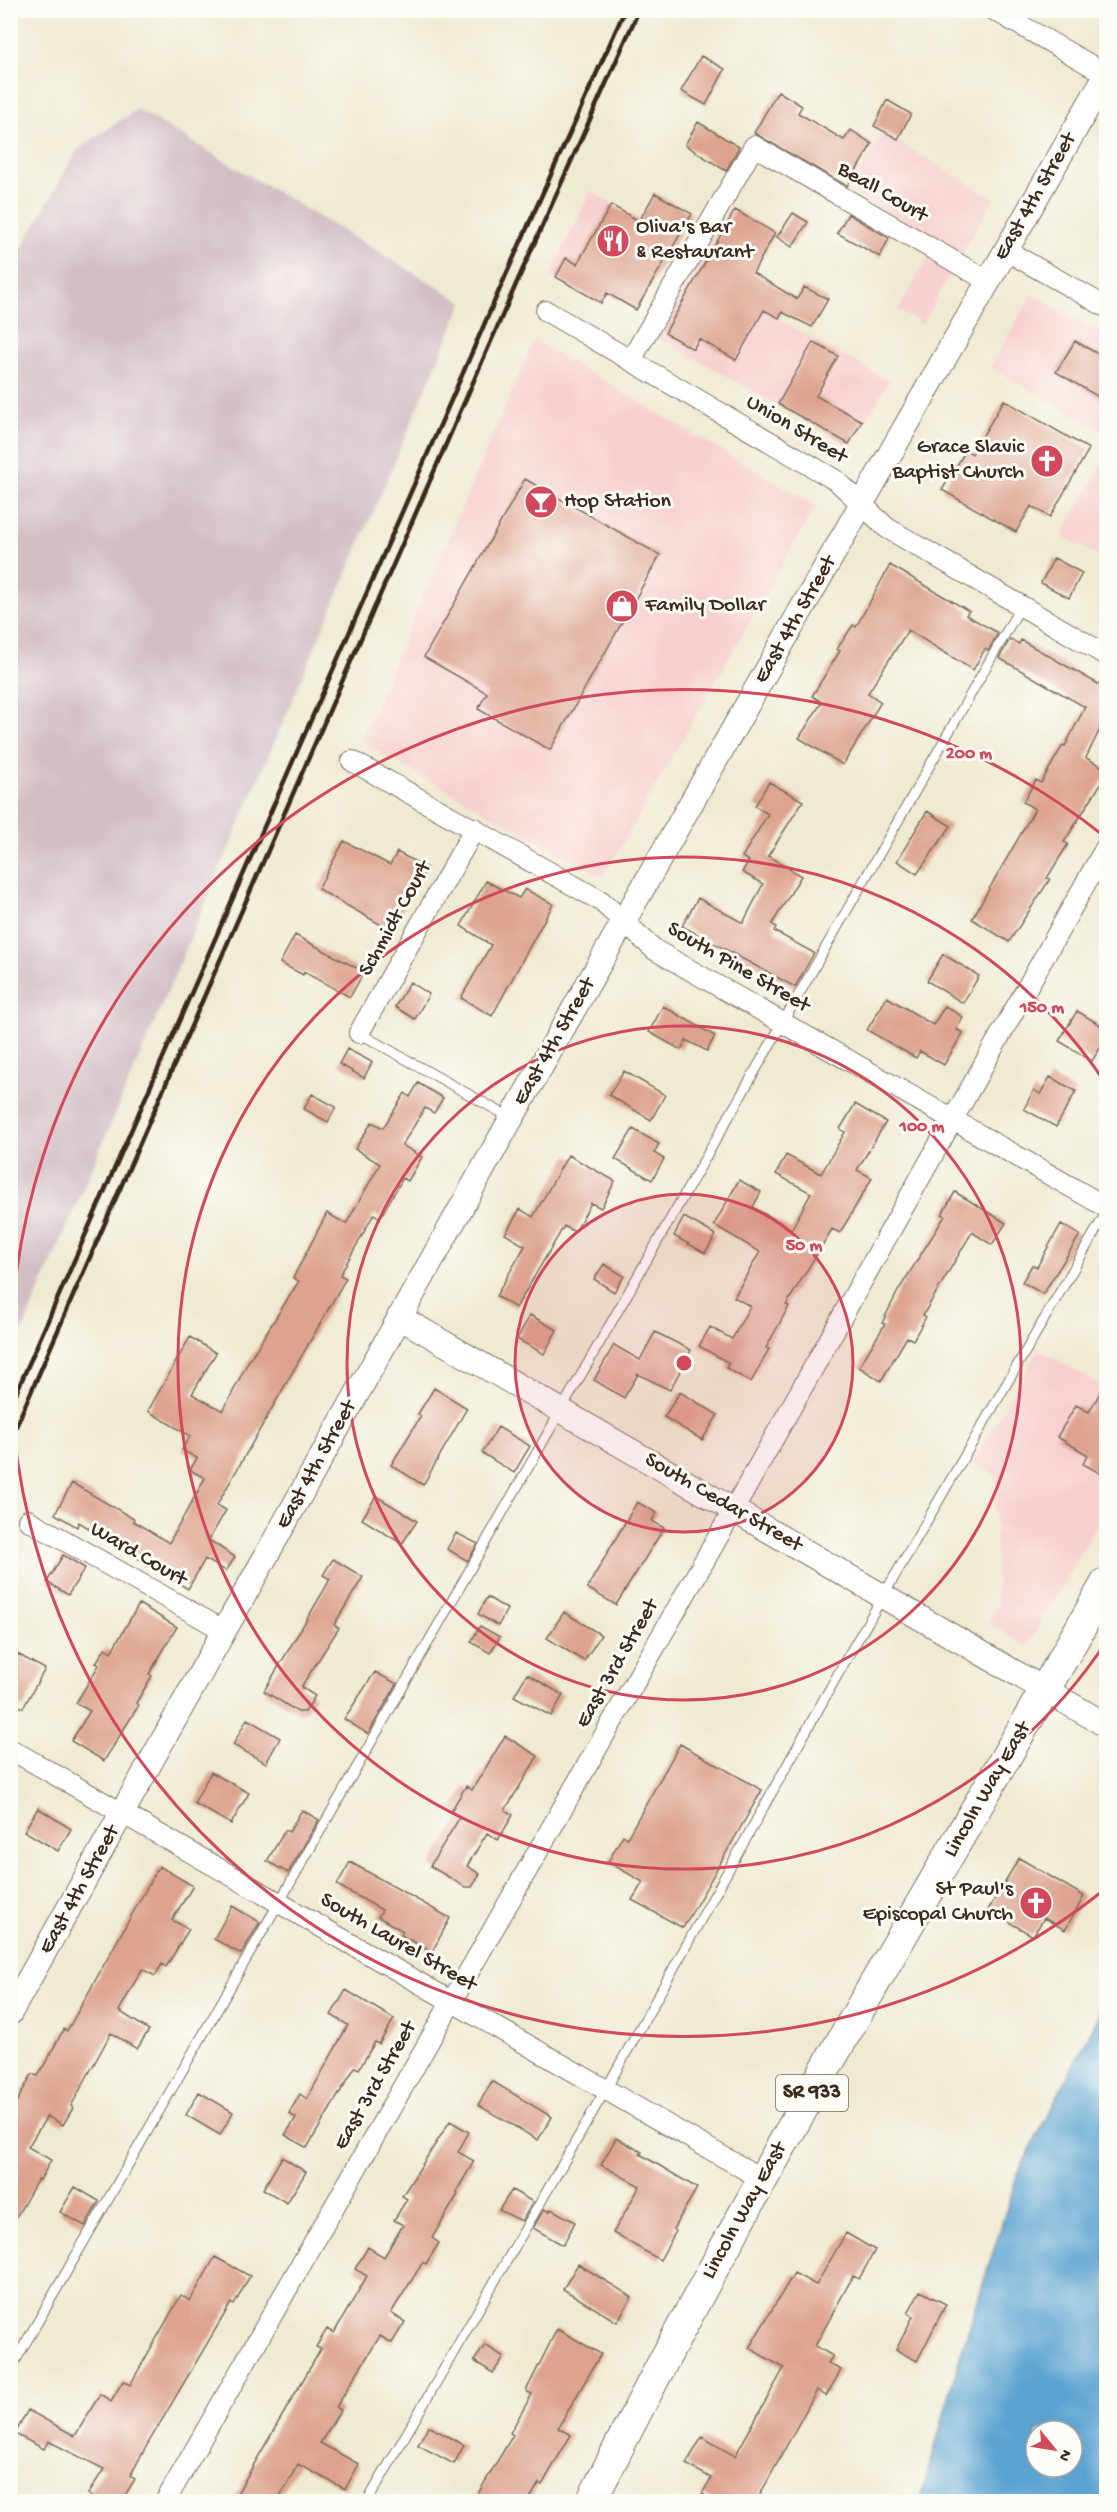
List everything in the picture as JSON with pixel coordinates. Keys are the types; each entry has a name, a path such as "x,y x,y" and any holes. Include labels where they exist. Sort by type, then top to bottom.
{"main road":[{"name":"Lincoln Way East","path":"591,2502 675,2336 762,2179 1107,1583"}],"street":[{"path":"994,10 1107,74"},
{"name":"East 4th Street","path":"10,2013 399,1317 987,281 1107,74"},
{"name":"Beall Court","path":"631,360 754,146 987,281"},
{"path":"1005,250 1107,307"},
{"name":"Union Street","path":"546,311 837,481 887,528 1107,655"},
{"name":"South Pine Street","path":"352,761 475,828 601,901 655,950 1107,1207"},
{"name":"Schmidt Court","path":"359,1033 475,828"},
{"name":"East 3rd Street","path":"165,2502 734,1509 1107,847"},
{"name":"South Cedar Street","path":"399,1317 734,1509 883,1598 1107,1725"},
{"name":"Ward Court","path":"28,1520 225,1631"},
{"name":"South Laurel Street","path":"10,1749 762,2179"}],"lane":[{"path":"10,2370 786,1023 1021,606"},
{"path":"359,1033 512,1119"},
{"path":"367,2502 606,2089 847,1658 1107,1213"}],"shaded area":[{"path":"137,109 463,302 11,1357 11,260 15,261 77,150"},
{"path":"882,133 994,198 961,255 849,191"},
{"name":"Oliva's Bar & Restaurant","path":"591,191 648,224 603,306 550,276"},
{"path":"731,207 774,233 739,297 889,381 851,446 657,337"},
{"path":"930,256 953,269 922,324 898,310"},
{"path":"1032,294 1106,337 1106,433 990,367"},
{"path":"534,340 816,506 603,878 360,741"},
{"path":"1106,457 1106,561 1062,536"},
{"path":"1038,1349 1106,1388 1106,1509 1027,1647 988,1623 997,1604 995,1476 973,1462"}],"water":[{"path":"1106,2002 1106,2501 920,2501 959,2360 1018,2173"}],"building":[{"path":"701,56 725,69 706,105 681,91"},
{"path":"778,91 802,106 798,113 844,140 851,130 872,144 847,186 754,133"},
{"path":"887,100 911,114 898,139 874,126"},
{"path":"698,122 739,147 726,171 685,145"},
{"path":"655,193 692,214 636,310 607,293 601,303 556,277 566,258 577,264 611,205 639,221"},
{"path":"735,210 775,233 753,273 797,299 804,287 828,299 812,327 782,312 779,318 764,310 736,360 699,339 693,349 665,333"},
{"path":"793,213 808,222 792,247 777,237"},
{"path":"848,214 889,238 880,257 837,233"},
{"path":"1075,341 1107,359 1107,402 1056,372"},
{"path":"813,342 838,356 816,396 862,421 849,444 778,404"},
{"name":"Grace Slavic Baptist Church","path":"1004,400 1089,449 1050,517 1031,506 1016,532 942,490 966,450 972,454"},
{"path":"525,479 660,555 550,750 478,709 487,693 424,657"},
{"path":"1054,558 1082,573 1069,598 1041,583"},
{"path":"890,565 969,611 966,615 998,633 988,651 985,649 973,670 908,630 868,693 881,702 843,765 799,738 822,702 812,696 840,651 837,649 853,625 856,627"},
{"path":"1010,639 1019,644 1021,640 1107,689 1107,730 1101,727 1086,758 1107,769 1107,774 1064,842 1068,844 1047,878 1050,879 1009,942 972,919 1035,809 1023,802 1036,780 1041,783 1063,745 1065,746 1085,707 999,658"},
{"path":"769,782 803,801 768,856 801,876 772,924 776,927 774,931 814,953 795,987 682,926 698,898 743,923 763,884 742,872 749,861 742,857 768,814 755,806"},
{"path":"927,811 951,826 917,874 897,861"},
{"path":"344,841 390,865 397,852 427,868 390,930 318,889"},
{"path":"486,881 519,898 525,889 553,904 492,1016 461,998 491,945 461,926"},
{"path":"295,935 364,972 350,997 304,972 303,975 280,963"},
{"path":"943,954 979,976 963,1003 927,981"},
{"path":"410,982 429,994 415,1019 395,1007"},
{"path":"887,997 933,1025 945,1006 963,1017 956,1029 963,1033 944,1065 920,1051 916,1058 867,1030"},
{"path":"663,1006 715,1036 707,1051 686,1040 681,1050 649,1032"},
{"path":"1077,1011 1107,1029 1107,1037 1092,1061 1059,1041"},
{"path":"347,1049 372,1062 364,1078 339,1064"},
{"path":"624,1071 665,1095 651,1120 609,1095"},
{"path":"1050,1077 1076,1091 1056,1127 1024,1109 1034,1090 1040,1094"},
{"path":"418,1083 443,1098 434,1113 425,1108 402,1145 422,1157 408,1181 403,1178 380,1218 374,1214 340,1275 346,1278 217,1505 226,1510 209,1540 235,1557 226,1571 205,1559 188,1589 79,1522 77,1527 55,1514 72,1483 134,1519 133,1521 169,1543 205,1478 190,1470 197,1458 182,1450 190,1436 148,1411 190,1337 216,1353 192,1394 223,1411 248,1362 299,1281 293,1278 327,1213 346,1224 380,1164 355,1149 372,1122 383,1128 405,1093 410,1097"},
{"path":"312,1094 336,1107 328,1122 304,1109"},
{"path":"855,1104 886,1122 857,1170 872,1178 840,1233 832,1229 786,1305 789,1306 751,1382 726,1368 729,1363 699,1346 710,1327 732,1339 750,1306 734,1297 760,1252 714,1225 739,1180 761,1192 753,1207 791,1230 811,1193 776,1174 786,1155 821,1174 845,1132 840,1129"},
{"path":"633,1129 659,1144 654,1153 664,1159 652,1180 615,1159"},
{"path":"568,1155 615,1181 601,1208 591,1203 575,1232 564,1226 516,1308 496,1296 525,1246 505,1234 520,1209 533,1217"},
{"path":"955,1192 1006,1223 992,1245 972,1232 923,1315 926,1317 913,1340 907,1337 881,1381 859,1367 885,1324 882,1323 898,1291 945,1216 942,1214"},
{"path":"684,1217 716,1235 705,1253 674,1236"},
{"path":"1061,1224 1080,1235 1043,1294 1022,1282 1032,1265 1037,1267"},
{"path":"604,1264 624,1276 614,1292 594,1279"},
{"path":"530,1315 557,1330 544,1354 517,1339"},
{"path":"655,1332 691,1350 670,1390 638,1374 624,1398 594,1380 614,1345 640,1360"},
{"path":"1107,1381 1107,1477 1083,1464 1088,1455 1057,1437 1076,1405 1089,1412"},
{"path":"434,1388 467,1408 423,1485 391,1465 421,1416 418,1414"},
{"path":"680,1392 718,1415 702,1440 664,1417"},
{"path":"498,1427 530,1446 514,1473 482,1453"},
{"path":"376,1496 417,1521 402,1544 362,1519"},
{"path":"637,1502 657,1513 652,1521 664,1528 616,1605 587,1588"},
{"path":"456,1533 478,1544 468,1561 447,1549"},
{"path":"63,1555 85,1568 68,1595 47,1582"},
{"path":"333,1559 363,1577 334,1625 339,1628 301,1687 315,1696 305,1712 298,1712 264,1691 330,1579 323,1575"},
{"path":"487,1597 507,1609 498,1626 478,1614"},
{"path":"139,1604 177,1627 149,1674 152,1676 136,1703 139,1705 104,1761 71,1741 90,1711 76,1703 99,1665 96,1663 105,1648 111,1652"},
{"path":"564,1612 601,1635 584,1661 547,1638"},
{"path":"480,1626 500,1637 490,1653 471,1642"},
{"path":"10,1650 45,1669 23,1708 10,1701"},
{"path":"375,1672 397,1684 368,1734 344,1719"},
{"path":"527,1674 563,1695 551,1716 514,1696"},
{"path":"247,1719 280,1738 266,1763 233,1745"},
{"path":"505,1736 538,1756 505,1810 513,1815 498,1840 487,1833 467,1866 480,1874 472,1887 465,1887 430,1866 460,1817 451,1811 466,1786 472,1790"},
{"path":"680,1744 762,1790 683,1928 632,1900 643,1882 608,1862 623,1835 627,1838"},
{"path":"211,1772 249,1793 231,1824 194,1803"},
{"path":"38,1808 71,1829 58,1851 24,1831"},
{"path":"302,1810 319,1820 288,1873 267,1861 285,1830 289,1832"},
{"name":"St Paul's Episcopal Church","path":"1019,1858 1084,1896 1065,1930 1044,1918 1033,1936 988,1910"},
{"path":"350,1862 450,1918 432,1952 401,1935 403,1931 378,1917 382,1910 337,1885"},
{"path":"159,1866 193,1886 172,1920 189,1929 166,1967 162,1964 155,1976 142,1969 119,2011 149,2030 137,2049 111,2033 63,2125 47,2116 28,2147 51,2160 10,2228 10,2114 32,2074 38,2076 64,2029 67,2031"},
{"path":"232,1906 260,1922 241,1954 214,1939"},
{"path":"346,1990 394,2019 379,2044 375,2042 359,2069 355,2067 307,2148 285,2135 296,2118 289,2113 300,2094 307,2099 348,2025 331,2015"},
{"path":"492,2081 552,2117 538,2140 478,2105"},
{"path":"199,2092 233,2112 220,2135 186,2115"},
{"path":"450,2121 469,2132 458,2152 474,2161 432,2238 439,2243 426,2264 423,2262 391,2313 405,2322 392,2343 380,2336 336,2407 341,2410 320,2443 359,2464 345,2489 298,2464 277,2502 232,2502 321,2349 316,2347 327,2329 334,2333 367,2276 355,2269 368,2247 384,2257 403,2225 394,2220 407,2199 402,2196"},
{"path":"616,2138 697,2188 673,2229 676,2231 660,2260 613,2233 640,2186 601,2165"},
{"path":"282,2157 306,2172 287,2203 263,2189"},
{"path":"75,2187 99,2201 85,2226 60,2212"},
{"path":"512,2190 533,2202 522,2221 499,2210"},
{"path":"544,2209 549,2212 551,2209 575,2222 563,2245 533,2228"},
{"path":"846,2233 875,2250 859,2279 853,2276 815,2346 833,2356 828,2363 841,2370 826,2396 817,2390 756,2502 715,2502 702,2494 711,2478 686,2464 702,2437 735,2456 784,2368 749,2348 794,2273 816,2285"},
{"path":"215,2257 250,2276 234,2305 231,2303 150,2440 130,2476 135,2479 121,2502 100,2502 88,2494 104,2469 48,2441 44,2449 15,2434 28,2410 75,2436 100,2394 111,2401 123,2381 130,2385 181,2295 190,2301"},
{"path":"578,2264 632,2297 617,2322 563,2289"},
{"path":"920,2291 946,2304 917,2361 896,2350 913,2316 908,2313"},
{"path":"557,2329 601,2354 558,2428 571,2435 542,2485 539,2483 528,2502 473,2502 513,2435 510,2433 532,2394 526,2391"},
{"path":"485,2345 504,2357 493,2373 474,2361"},
{"path":"428,2426 464,2445 454,2464 418,2445"}],"railway":[{"path":"10,1407 505,277 625,10"},
{"path":"10,1440 517,282 639,10"}],"place":[{"name":"Oliva's Bar & Restaurant","path":"613,241"},
{"name":"Grace Slavic Baptist Church","path":"1047,461"},
{"name":"Hop Station","path":"541,502"},
{"name":"Family Dollar","path":"622,606"},
{"name":"St Paul's Episcopal Church","path":"1036,1903"}]}
